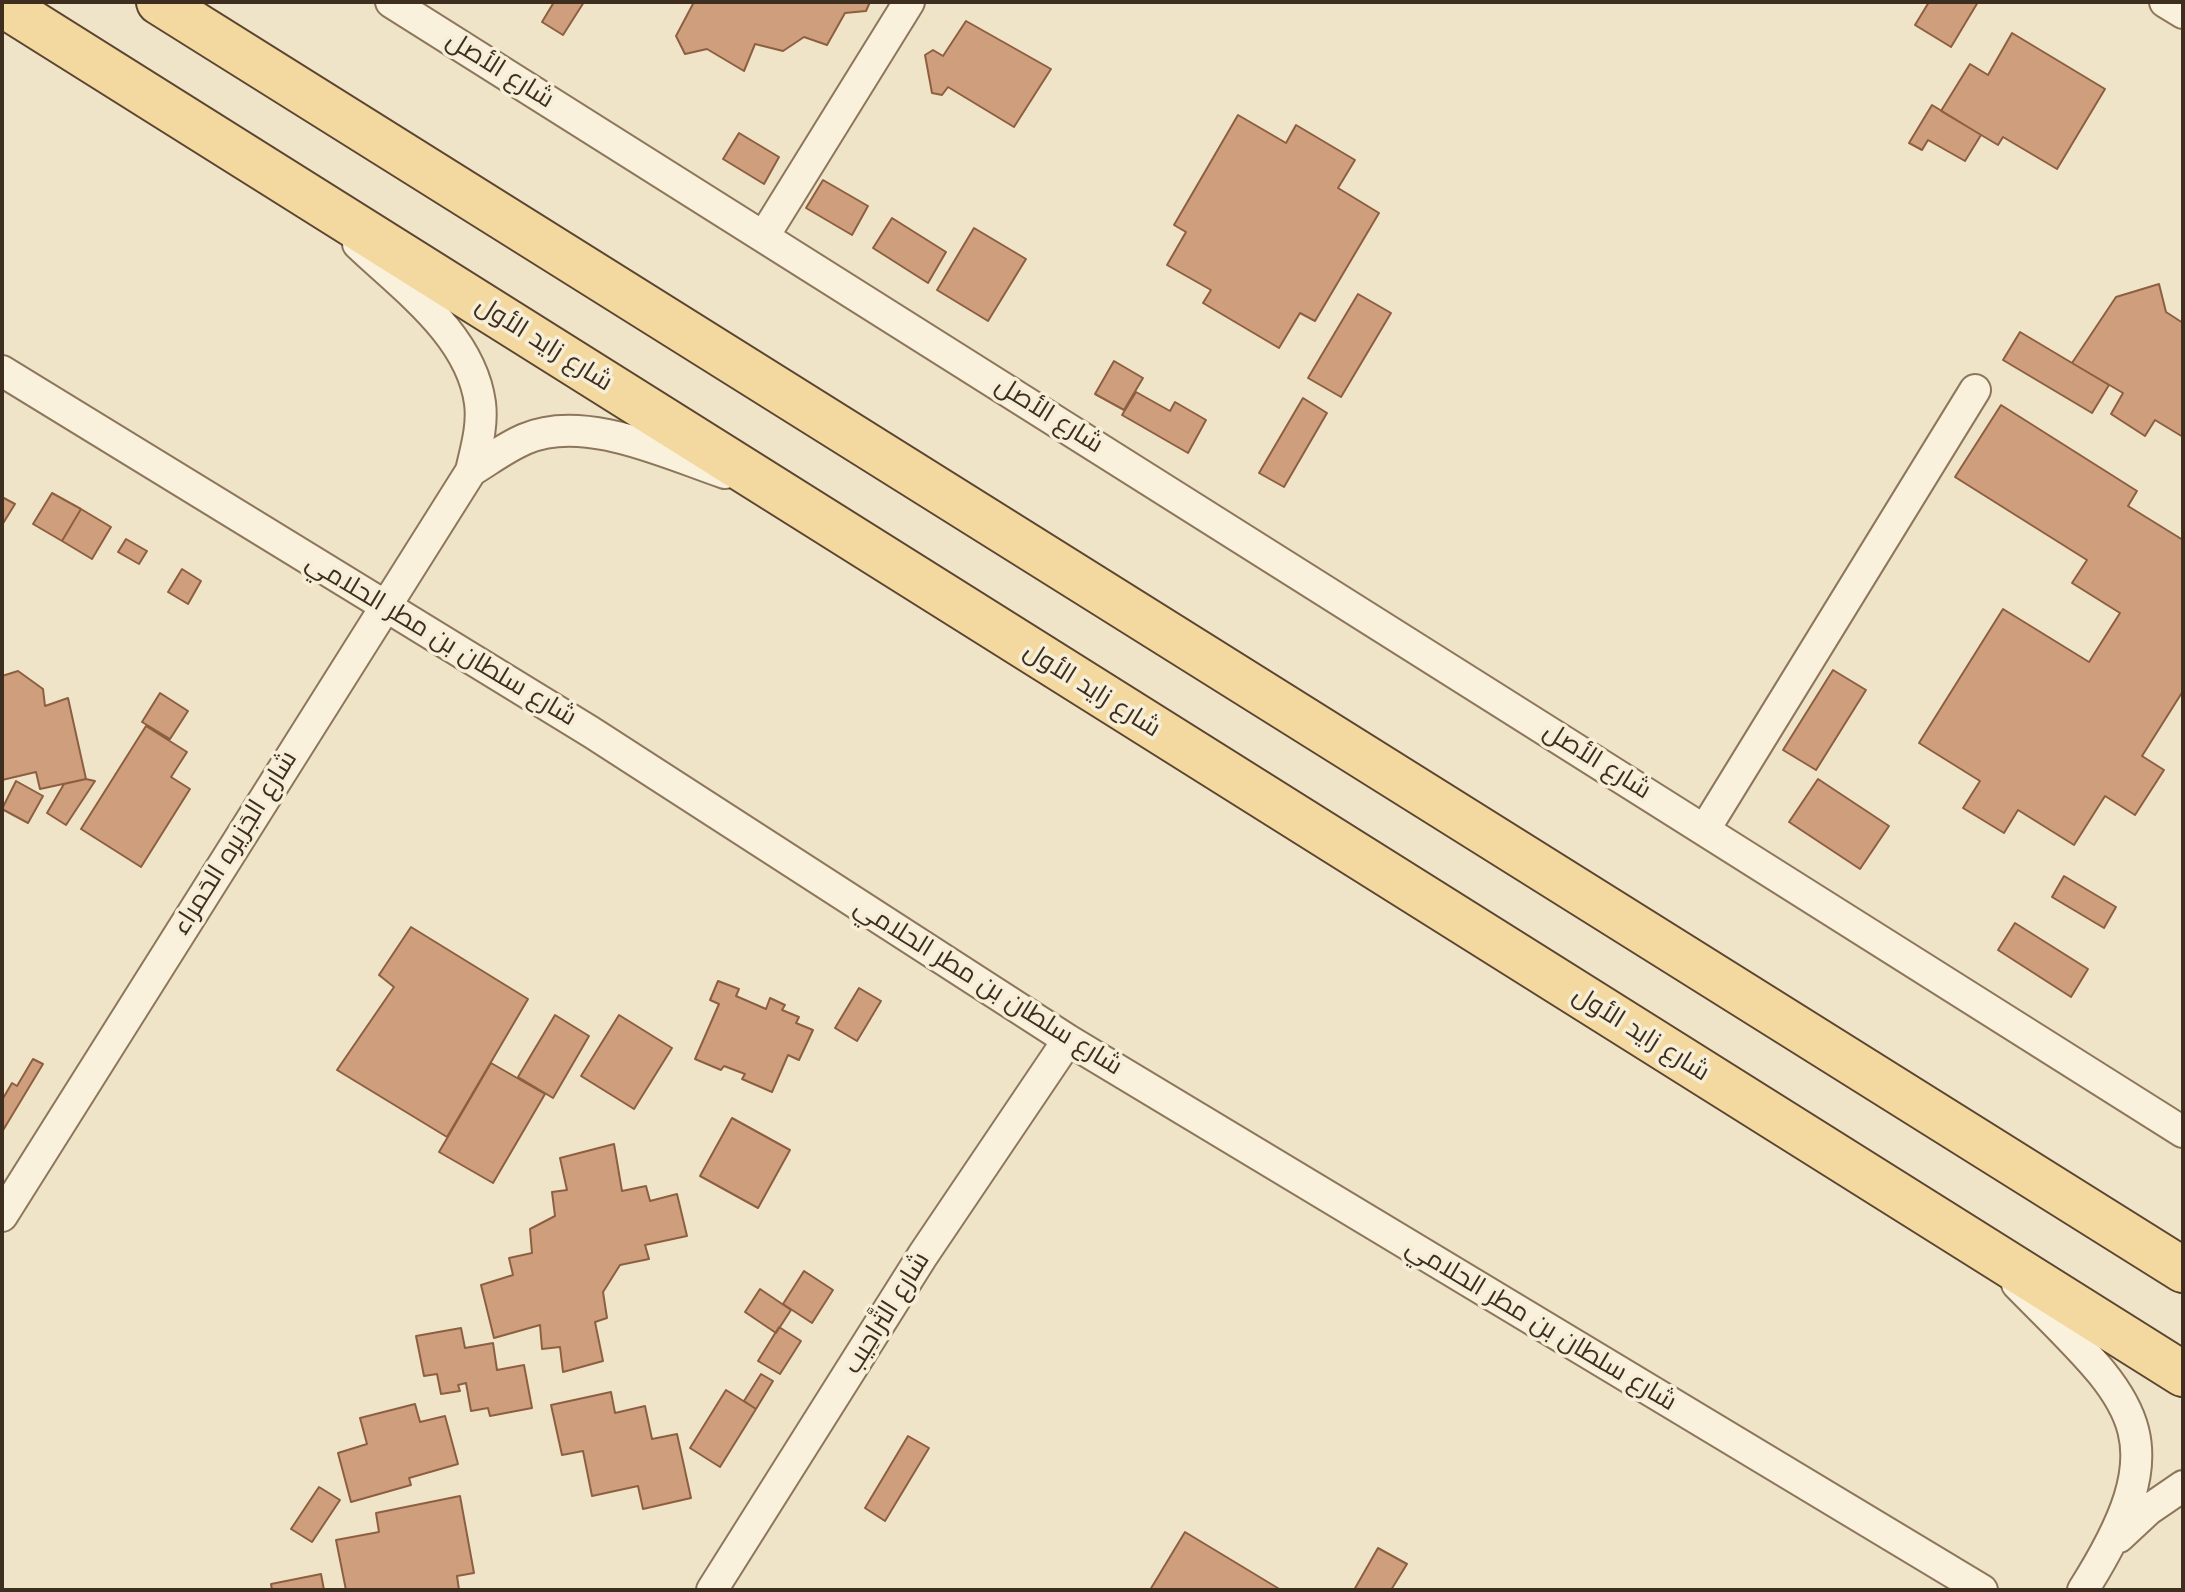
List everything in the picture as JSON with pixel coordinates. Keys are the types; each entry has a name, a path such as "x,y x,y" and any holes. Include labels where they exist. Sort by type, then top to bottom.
{"main road":[{"path":"159,2 2183,1270"},
{"name":"شارع زايد الأول","path":"2,4 2183,1374"}],"street":[{"name":"شارع الأصل","path":"391,2 2183,1132"},
{"path":"764,236 909,2"},
{"path":"2165,2 2183,13"},
{"name":"شارع الجَزيره الحَمراء","path":"2,1216 471,471 481,420 480,401 464,357 436,319 304,192"},
{"name":"شارع سلطان بن مطر الحلامي","path":"2,371 591,732 1068,1040 1982,1590"},
{"path":"1705,829 1975,390"},
{"name":"شارع الجَزيره الحَمراء","path":"471,471 527,438 555,431 585,430 768,487"},
{"name":"شارع التَّراحِيب","path":"712,1590 923,1255 1068,1040"},
{"path":"1979,1246 2105,1374 2131,1420 2137,1447 2132,1496 2112,1544 2083,1590"},
{"path":"2112,1544 2148,1510 2183,1486"}],"building":[{"path":"554,2 584,2 563,35 542,22"},
{"path":"694,2 870,2 866,11 845,13 827,45 804,37 783,51 755,44 744,71 707,49 685,54 676,36"},
{"path":"1929,2 1978,2 1951,47 1915,25"},
{"path":"966,21 1051,69 1014,127 948,87 942,95 932,93 925,55 933,50 943,56"},
{"path":"2012,33 2105,89 2057,169 2003,137 1998,145 1941,111 1970,64 1988,75"},
{"path":"1932,105 1981,135 1965,161 1928,140 1922,150 1909,143"},
{"path":"1238,115 1286,143 1296,125 1355,160 1338,188 1379,213 1315,321 1300,313 1279,348 1203,303 1211,290 1167,265 1186,232 1174,225"},
{"path":"739,133 779,157 764,184 723,159"},
{"path":"823,180 868,206 852,235 806,208"},
{"path":"892,218 946,252 928,283 873,248"},
{"path":"974,228 1026,259 988,321 937,290"},
{"path":"2159,284 2166,312 2183,323 2183,437 2155,420 2145,436 2111,414 2123,393 2072,363 2116,297"},
{"path":"1358,294 1391,313 1341,397 1308,378"},
{"path":"2020,332 2109,385 2092,413 2003,360"},
{"path":"1114,361 1143,378 1124,410 1095,394"},
{"path":"1136,392 1170,411 1175,402 1206,420 1188,453 1122,415"},
{"path":"1303,398 1327,413 1284,487 1259,473"},
{"path":"2001,405 2137,491 2128,506 2183,540 2183,691 2142,756 2164,770 2135,815 2105,796 2074,845 2018,810 2004,833 1963,808 1980,781 1919,743 2003,609 2089,662 2120,613 2072,583 2087,560 1955,477"},
{"path":"52,493 81,509 62,541 33,524"},
{"path":"2,497 15,504 2,525"},
{"path":"81,509 111,527 92,559 62,541"},
{"path":"126,539 147,551 139,564 118,552"},
{"path":"182,569 201,581 188,604 168,592"},
{"path":"1833,670 1866,690 1816,770 1783,750"},
{"path":"18,671 43,689 45,706 68,698 86,779 40,789 36,772 2,780 2,676"},
{"path":"160,693 188,711 170,739 142,722"},
{"path":"146,726 187,752 171,777 190,789 141,867 81,829"},
{"path":"86,779 95,781 66,825 47,813 64,784"},
{"path":"1818,779 1889,826 1860,869 1789,822"},
{"path":"16,781 43,796 28,823 2,809"},
{"path":"2064,876 2116,907 2104,928 2052,897"},
{"path":"2015,923 2088,969 2071,997 1998,950"},
{"path":"411,927 528,999 447,1137 337,1070 394,987 379,975"},
{"path":"718,981 739,989 736,996 766,1009 770,998 785,1005 782,1010 799,1017 796,1023 813,1030 799,1060 788,1055 772,1092 742,1079 745,1074 724,1066 721,1070 695,1059 719,1004 710,1000"},
{"path":"859,988 881,1001 857,1041 835,1028"},
{"path":"555,1015 589,1036 553,1098 518,1077"},
{"path":"619,1015 672,1048 634,1109 581,1076"},
{"path":"33,1059 43,1064 2,1132 2,1100 12,1083 17,1086"},
{"path":"491,1063 545,1094 493,1183 439,1152"},
{"path":"732,1118 790,1150 758,1208 700,1176"},
{"path":"614,1144 622,1191 646,1186 650,1201 677,1194 687,1236 645,1245 649,1259 620,1265 603,1292 607,1318 595,1322 603,1361 563,1372 560,1347 542,1349 540,1325 494,1338 481,1285 513,1275 509,1258 532,1253 530,1229 555,1216 552,1192 567,1190 560,1158"},
{"path":"804,1271 833,1290 812,1323 783,1304"},
{"path":"760,1289 791,1310 776,1333 745,1312"},
{"path":"779,1327 801,1341 780,1374 758,1361"},
{"path":"461,1328 465,1348 493,1343 497,1370 524,1365 532,1408 490,1416 488,1408 471,1411 466,1383 458,1385 460,1391 441,1394 437,1374 424,1376 416,1336"},
{"path":"761,1374 773,1381 756,1409 744,1401"},
{"path":"726,1390 756,1409 720,1467 690,1448"},
{"path":"611,1392 615,1413 645,1406 652,1439 677,1434 691,1498 643,1509 638,1486 592,1496 583,1451 562,1455 551,1405"},
{"path":"415,1404 420,1422 445,1416 458,1464 409,1478 411,1485 351,1502 338,1453 367,1444 360,1418"},
{"path":"908,1436 929,1448 885,1521 865,1508"},
{"path":"319,1487 340,1500 312,1542 291,1529"},
{"path":"460,1496 474,1573 457,1576 459,1590 346,1590 336,1540 379,1532 376,1513"},
{"path":"1185,1532 1281,1590 1150,1590"},
{"path":"1378,1548 1407,1564 1391,1590 1354,1590"},
{"path":"321,1574 324,1590 272,1590 271,1584"}]}
